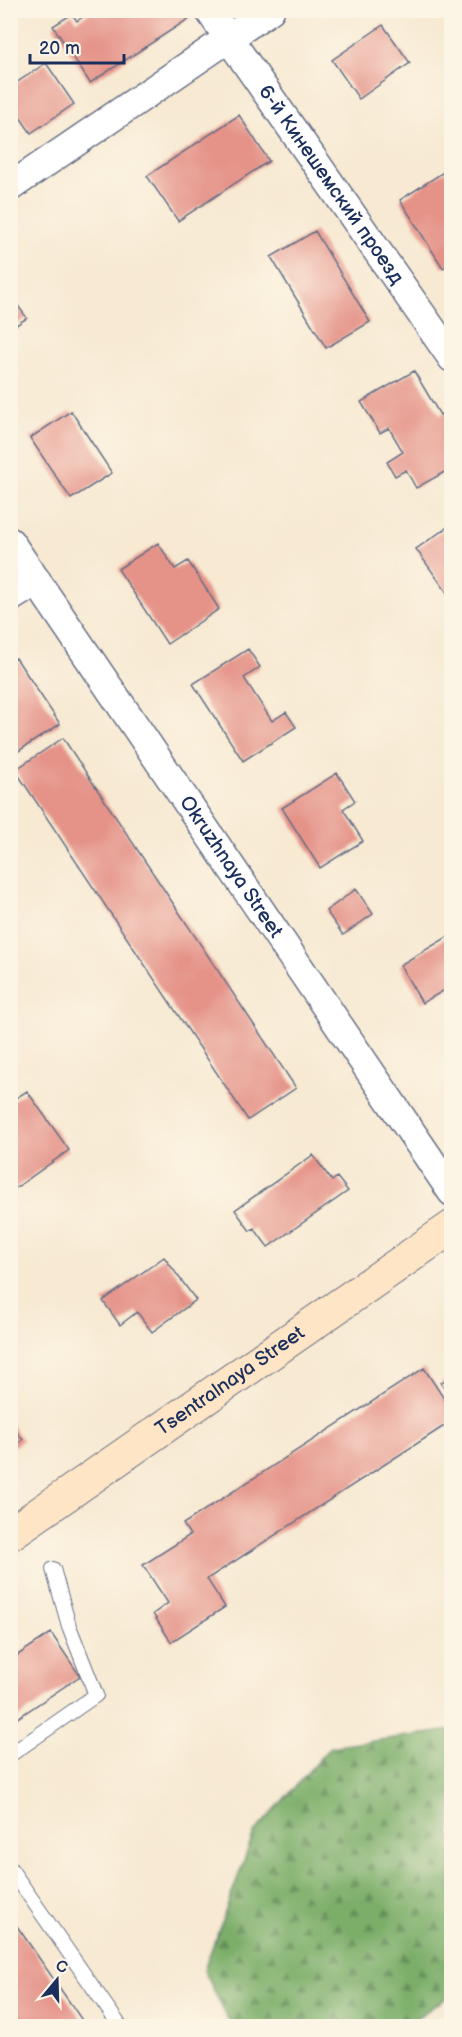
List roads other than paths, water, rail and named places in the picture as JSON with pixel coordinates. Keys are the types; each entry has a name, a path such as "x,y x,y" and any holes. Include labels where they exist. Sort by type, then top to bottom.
{"street":[{"name":"6-й Кинешемский проезд","path":"209,10 452,358"},
{"path":"10,187 270,10"},
{"name":"Okruzhnaya Street","path":"10,542 452,1192"},
{"path":"10,598 37,581"},
{"name":"Tsentralnaya Street","path":"10,1534 452,1227"}],"lane":[{"path":"10,1755 96,1695 69,1626 53,1569"},
{"path":"10,1868 120,2026"}]}
